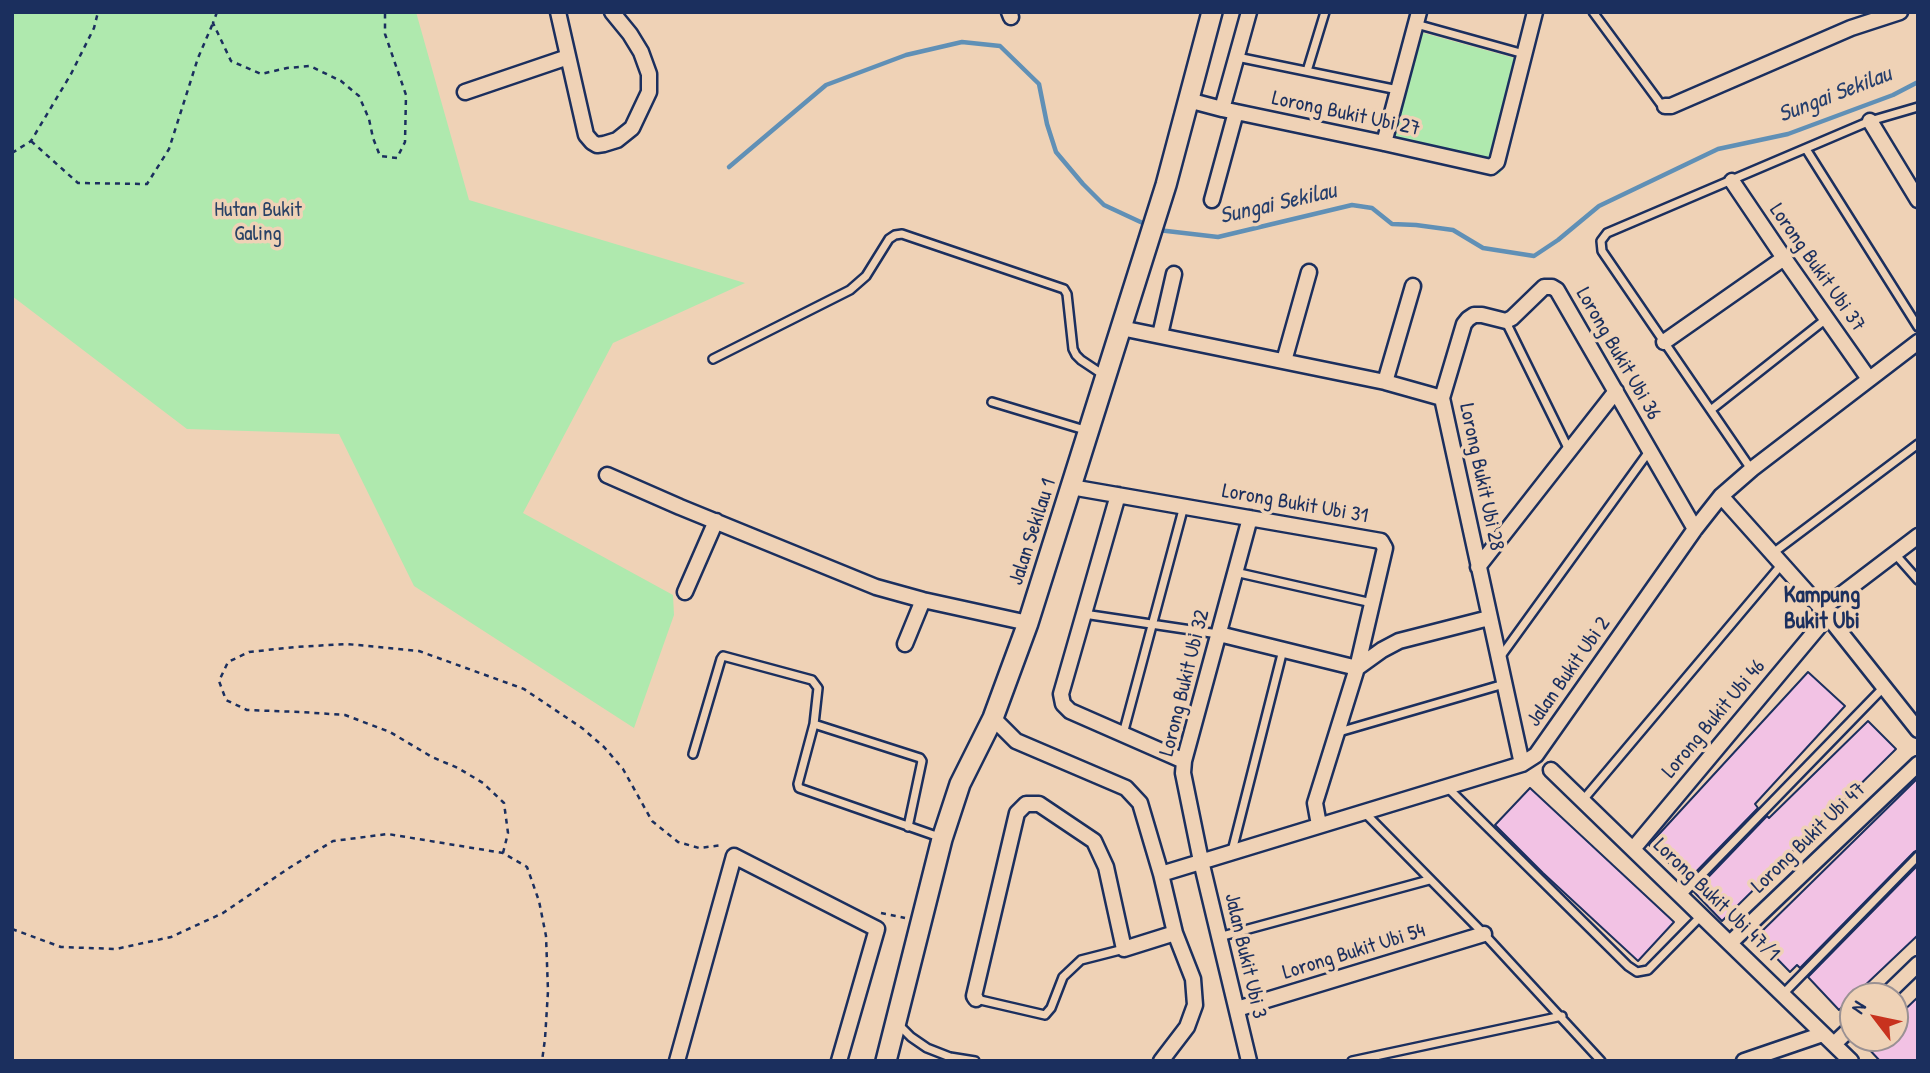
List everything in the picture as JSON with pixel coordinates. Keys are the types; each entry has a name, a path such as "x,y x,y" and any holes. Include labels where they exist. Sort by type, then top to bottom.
{"street":[{"path":"558,12 586,135 597,145 617,140 632,128 649,92 650,84 647,64 641,52 630,33 612,12"},
{"name":"Jalan Sekilau 1","path":"887,1061 942,839 960,784 993,718 1028,623 1166,185 1212,12"},
{"path":"1212,200 1237,57 1249,12"},
{"path":"1524,54 1535,12"},
{"path":"1850,12 1851,28"},
{"path":"1665,106 1671,106 1851,28 1900,12"},
{"path":"1384,143 1417,18"},
{"name":"Lorong Bukit Ubi 27","path":"1188,100 1491,167 1497,162 1524,54"},
{"path":"465,92 568,57"},
{"path":"1870,121 1918,200"},
{"name":"Lorong Bukit Ubi 37","path":"1732,181 1869,379"},
{"path":"1664,342 1784,258"},
{"path":"1284,361 1309,272"},
{"path":"1160,335 1174,274"},
{"path":"1385,382 1413,286"},
{"name":"Lorong Bukit Ubi 36","path":"1506,321 1544,288 1552,287 1558,290 1695,529"},
{"path":"1443,398 1468,318 1482,314 1506,321"},
{"name":"Lorong Bukit Ubi 28","path":"1121,327 1385,382 1443,398 1522,764"},
{"name":"Jalan Bukit Ubi 2","path":"1161,874 1522,764 1536,755 1721,496 1752,469 1918,342"},
{"path":"1478,567 1616,391"},
{"path":"607,475 876,587 1028,623"},
{"name":"Lorong Bukit Ubi 31","path":"1071,487 1381,541 1385,548 1357,668 1315,803 1319,825"},
{"path":"1118,495 1060,694 1063,704 1070,711 1184,761"},
{"path":"1721,496 1825,613 1918,730"},
{"name":"Lorong Bukit Ubi 32","path":"1201,861 1184,774 1184,761 1250,517"},
{"path":"685,592 716,521"},
{"name":"Lorong Bukit Ubi 46","path":"1633,849 1825,613 1918,536"},
{"path":"905,644 923,600"},
{"path":"1219,634 1357,668 1399,641 1489,618"},
{"path":"993,718 1016,741 1126,788 1140,803 1175,933 1193,979 1195,1005 1187,1027 1161,1061"},
{"name":"Lorong Bukit Ubi 47","path":"1730,943 1918,764"},
{"name":"Lorong Bukit Ubi 47/1","path":"1551,770 1851,1061"},
{"path":"976,999 974,996 1017,813 1026,804 1039,804 1094,841 1106,867 1124,949 1175,933"},
{"path":"677,1061 734,856 877,929 839,1061"},
{"name":"Jalan Bukit Ubi 3","path":"1201,861 1249,1061"},
{"name":"Lorong Bukit Ubi 54","path":"1237,1009 1484,934"},
{"path":"1899,982 1918,964"},
{"path":"1744,1061 1829,1039 1839,1034"}],"lane":[{"path":"1307,71 1325,12"},
{"path":"1593,12 1660,103 1665,106"},
{"path":"1417,18 1524,54"},
{"path":"1237,57 1398,90"},
{"path":"1752,469 1602,251 1601,241 1607,233 1870,121 1918,107"},
{"path":"1806,149 1918,327"},
{"path":"713,359 850,290 866,276 889,239 902,234 1064,289 1067,294 1073,349 1081,360 1106,376"},
{"path":"1712,409 1827,318"},
{"path":"1506,321 1570,450"},
{"path":"992,402 1088,431"},
{"path":"1583,800 1778,559 1918,444"},
{"path":"1498,660 1650,450"},
{"path":"1123,734 1184,506"},
{"path":"1895,554 1918,580"},
{"path":"1236,572 1372,603"},
{"path":"1084,614 1219,634"},
{"path":"1232,852 1283,650"},
{"path":"693,754 723,656 812,680 818,688 814,724 797,784 799,788 942,839"},
{"path":"1338,732 1504,684"},
{"path":"1681,896 1885,686"},
{"path":"814,724 920,758 922,761 908,827"},
{"path":"1447,786 1628,967 1637,972 1648,970 1701,915"},
{"path":"1363,812 1484,934 1601,1061"},
{"path":"1783,994 1918,856"},
{"path":"1219,937 1429,880"},
{"path":"976,999 1045,1015 1051,1008 1062,977 1081,960 1124,949"},
{"path":"1352,1061 1562,1016"},
{"path":"897,1023 927,1048 950,1057 975,1061"}],"path":[{"path":"12,153 31,141 94,28 98,12"},
{"path":"31,141 78,183 147,184 169,149 198,58 217,12"},
{"path":"213,23 230,61 261,74 310,66 341,81 359,96 380,156 397,158 405,142 406,94 385,34 385,12"},
{"path":"503,853 508,833 504,803 483,783 390,732 345,715 247,710 226,700 219,681 228,662 249,652 347,644 419,651 524,689 582,728 604,747 623,769 652,821 678,842 699,848 731,846"},
{"path":"13,930 61,947 116,949 171,937 223,913 333,841 388,834 503,853 527,867 539,901 545,936 548,991 542,1061"},
{"path":"870,910 922,921"}],"green space":[{"name":"Hutan Bukit Galing","path":"12,12 416,12 469,200 745,283 613,343 523,513 673,595 674,615 634,728 414,586 339,434 187,429 12,296"},
{"path":"1420,32 1529,62 1500,174 1389,151"}],"building":[{"path":"1808,672 1845,706 1755,804 1758,808 1688,880 1649,845"},
{"path":"1868,721 1896,749 1722,921 1694,892 1767,816 1769,818"},
{"path":"1918,778 1918,850 1800,968 1797,965 1790,972 1756,937"},
{"path":"1530,788 1674,922 1638,961 1495,825"},
{"path":"1918,865 1918,935 1868,982 1839,982 1839,1010 1808,977"},
{"path":"1918,997 1918,1061 1880,1061 1872,1052 1909,1052 1909,1006"}],"waterway":[{"name":"Sungai Sekilau","path":"729,167 826,85 906,55 962,42 1000,46 1039,84 1056,152 1104,205 1147,225"},
{"name":"Sungai Sekilau","path":"1158,230 1218,237 1352,205 1372,208 1392,224 1453,230 1483,248 1534,256 1599,206 1718,149 1788,134 1893,95 1918,82"}],"district":[{"name":"Kampung Bukit Ubi","path":"1822,609"}]}
